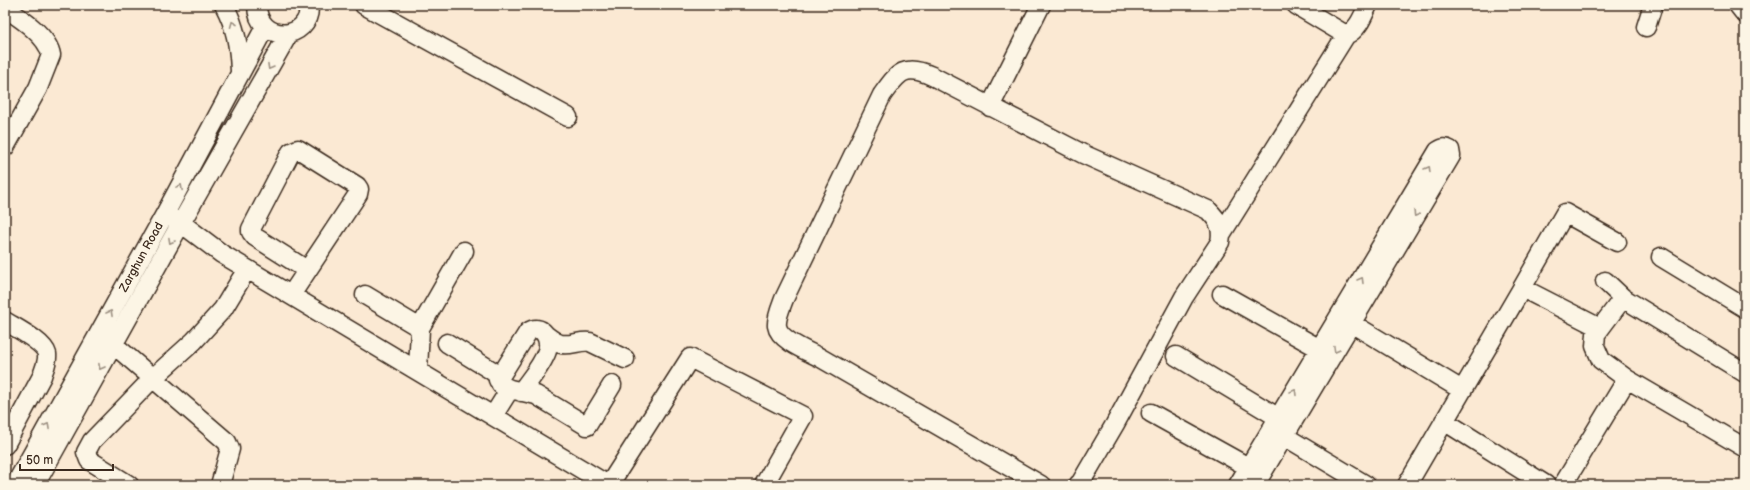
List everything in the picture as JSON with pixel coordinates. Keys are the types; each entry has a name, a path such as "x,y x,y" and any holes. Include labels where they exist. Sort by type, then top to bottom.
{"street":[{"path":"224,5 236,32 240,72"},
{"path":"257,5 257,12 265,27 272,32 281,34 297,30 304,24 308,16 309,5"},
{"path":"364,5 568,117"},
{"path":"990,107 1041,5"},
{"path":"1296,5 1346,35"},
{"path":"1078,485 1115,424 1184,297 1220,242 1222,233 1346,35 1353,32 1358,25 1368,5"},
{"path":"1646,27 1654,5"},
{"path":"1738,5 1745,14"},
{"path":"5,8 44,40 50,50 51,55 38,88 5,147"},
{"name":"Zarghun Road","path":"15,485 165,214 265,27"},
{"path":"35,485 289,33"},
{"path":"1041,485 791,342 780,333 777,326 777,320 784,299 882,95 893,79 908,70 919,70 1083,154 1208,210 1218,220 1222,233"},
{"path":"1151,413 1248,480 1278,428 1346,318 1451,156 1450,150 1442,148 1438,151 1346,318 1320,349 1278,428"},
{"path":"291,295 358,194 359,189 298,149 292,152 251,229 251,232 255,238 307,270"},
{"path":"1407,485 1564,213 1617,242"},
{"path":"165,214 181,223 222,254 608,485 690,358 803,416 764,485"},
{"path":"418,371 420,328 464,252"},
{"path":"1661,257 1745,308"},
{"path":"129,485 89,460 86,452 92,441 153,378 194,341 223,309 241,279"},
{"path":"1605,281 1623,298 1745,373"},
{"path":"1522,288 1600,328"},
{"path":"1222,294 1320,349"},
{"path":"365,295 420,328"},
{"path":"1623,298 1596,334 1595,341 1598,356 1601,360 1627,379 1745,448"},
{"path":"1346,318 1462,390"},
{"path":"5,321 42,345 47,355 42,376 5,446"},
{"path":"493,416 510,387 528,332 531,329 538,329 561,344 590,342 625,359"},
{"path":"510,387 545,356 549,343 547,336"},
{"path":"447,342 491,370 510,387 536,395 587,426 612,385"},
{"path":"113,344 227,442 230,449 220,485"},
{"path":"1176,356 1278,428 1366,485"},
{"path":"1563,485 1627,379"},
{"path":"1444,421 1546,485"}]}
